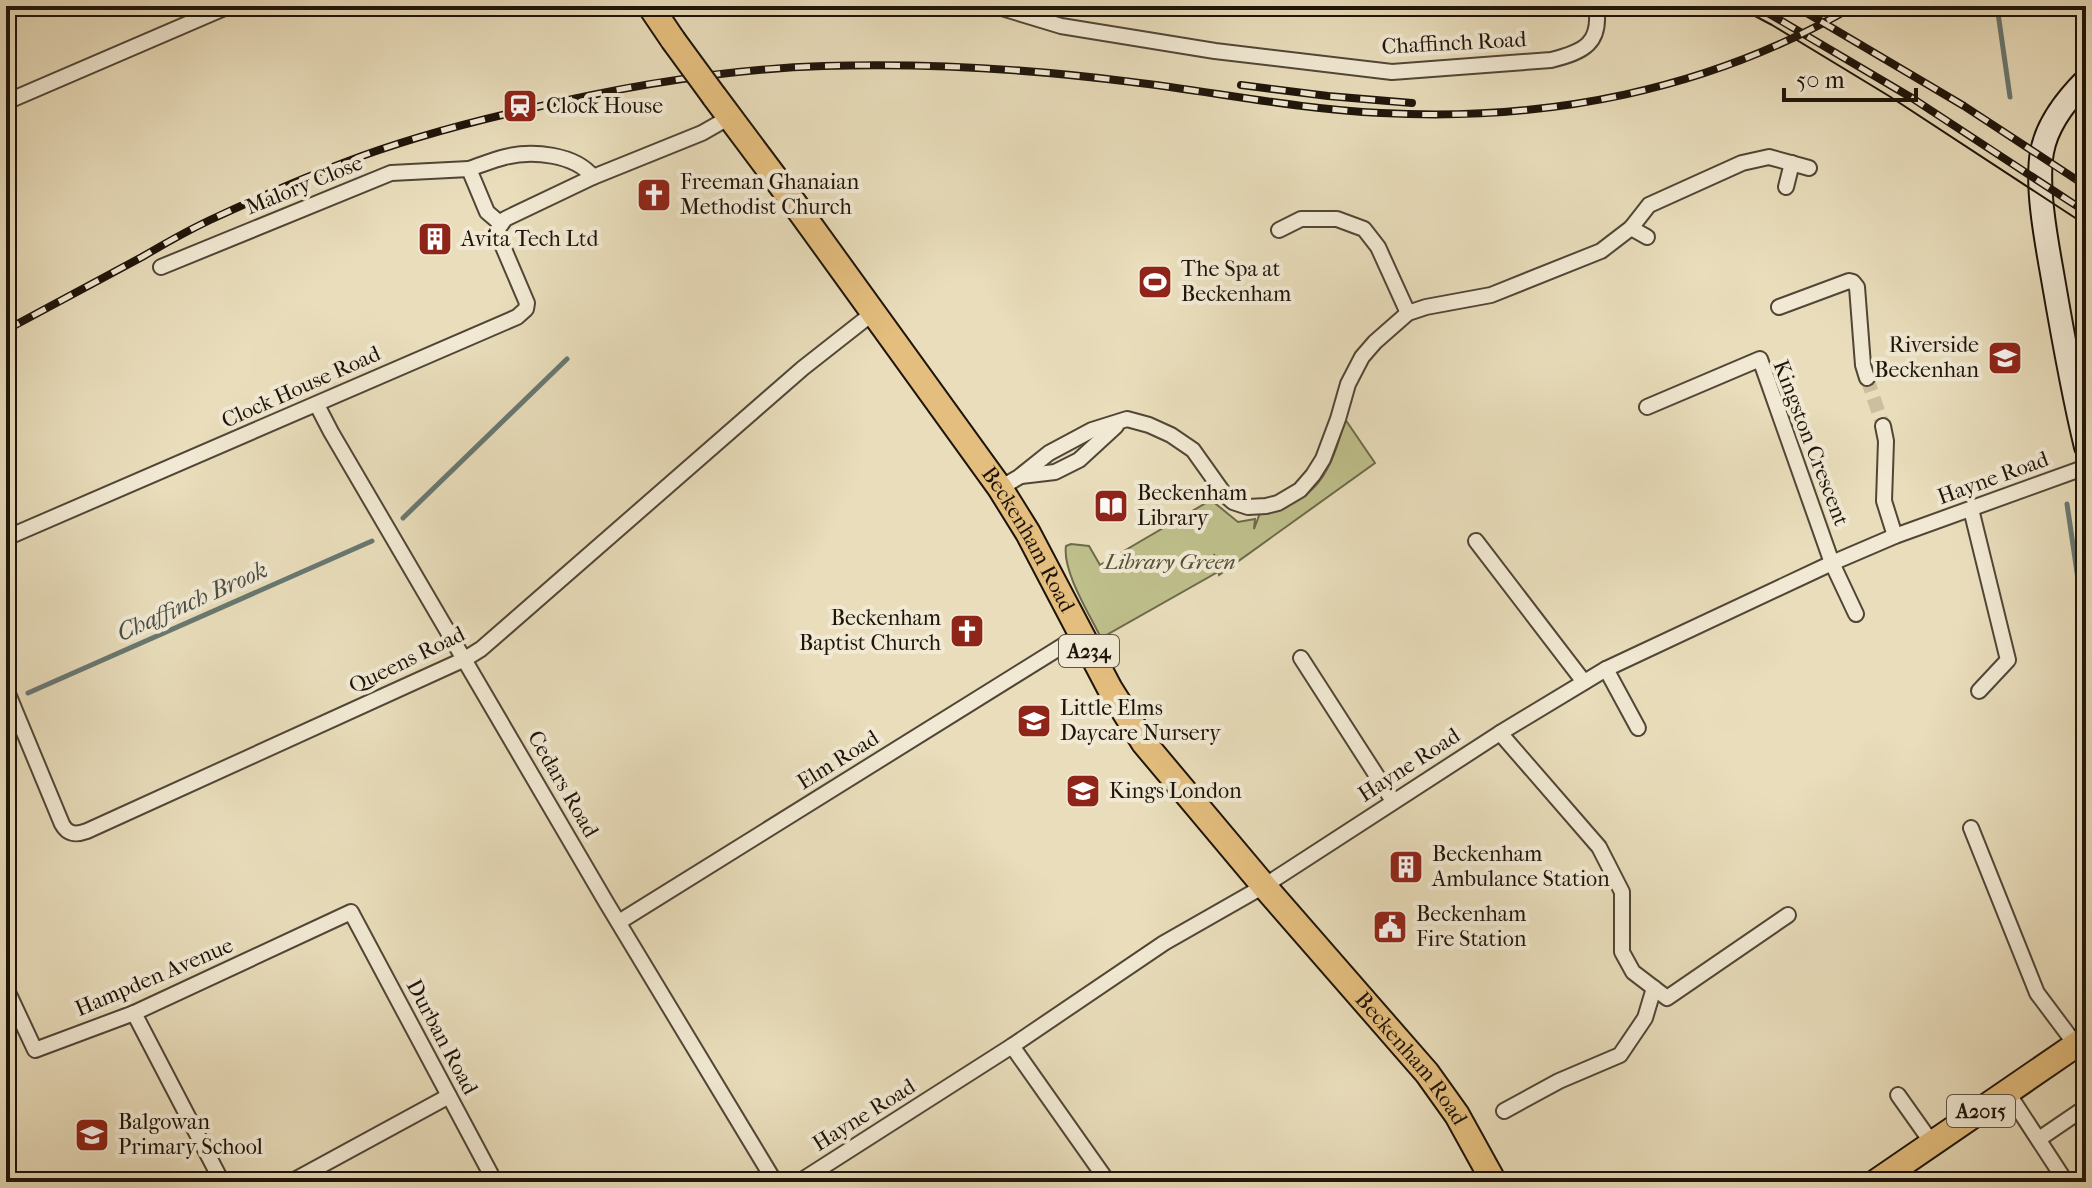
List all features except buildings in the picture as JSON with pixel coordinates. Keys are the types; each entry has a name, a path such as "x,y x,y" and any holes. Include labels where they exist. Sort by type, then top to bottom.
{"main road":[{"name":"Beckenham Road","path":"650,6 873,313 1011,482 1028,533 1080,635 1144,743 1427,1073 1457,1115 1494,1182"},
{"name":"A2015","path":"1876,1182 2081,1041"}],"street":[{"path":"6,102 229,6"},
{"name":"Chaffinch Road","path":"995,6 1061,26 1215,51 1392,72 1551,60 1573,54 1586,47 1595,35 1599,22 1596,6"},
{"path":"2086,80 2056,115 2048,132 2042,153 2042,182 2045,231 2061,328 2086,447"},
{"path":"501,224 512,214 702,133 730,117"},
{"path":"469,169 506,157 533,155 567,159 582,166 593,177"},
{"path":"1011,482 1049,453 1092,430 1127,419 1171,435 1193,450 1225,495 1237,504 1248,507 1278,503 1300,490 1323,459 1348,384 1362,357 1408,313 1491,295 1601,251 1631,228 1649,205 1742,163 1769,157 1809,168"},
{"path":"1786,187 1792,163"},
{"name":"Clock House Road","path":"6,538 522,313 527,303 498,235 501,224 487,212 469,169"},
{"name":"Malory Close","path":"161,267 391,173 469,169"},
{"path":"1279,230 1301,219 1337,219 1364,229 1378,247 1408,313"},
{"path":"1631,228 1647,237"},
{"path":"1779,307 1853,282 1857,287 1863,365 1867,378"},
{"name":"Queens Road","path":"6,689 62,824 66,830 79,834 465,659 497,637 803,368 873,313"},
{"name":"Kingston Crescent","path":"1647,407 1760,359 1832,563"},
{"name":"Cedars Road","path":"317,405 775,1182"},
{"path":"1883,426 1886,441 1884,501 1895,536"},
{"name":"Hayne Road","path":"799,1182 1012,1046 1164,943 1264,886 1500,733 1606,669 1895,536 2086,467"},
{"path":"1971,509 2008,660 1979,691"},
{"path":"1476,541 1584,682"},
{"path":"1832,563 1856,614"},
{"name":"Elm Road","path":"619,922 1080,635"},
{"path":"1301,658 1393,801"},
{"path":"1606,669 1638,728"},
{"path":"1500,733 1599,847 1622,892 1622,952 1633,972 1667,998 1788,915"},
{"path":"1971,828 2037,993 2081,1041"},
{"name":"Hampden Avenue","path":"6,988 35,1050 134,1013 351,912"},
{"name":"Durban Road","path":"351,912 495,1182"},
{"path":"1504,1111 1559,1081 1620,1055 1645,1018 1654,988"},
{"path":"134,1013 222,1182"},
{"path":"1012,1046 1108,1182"},
{"path":"2008,1093 2066,1182"},
{"path":"1898,1095 1932,1143"},
{"path":"291,1182 449,1096"},
{"path":"2039,1139 2086,1107"}],"green space":[{"name":"Library Green","path":"1345,419 1375,463 1219,575 1214,554 1216,573 1101,638 1072,580 1066,546 1089,546 1100,565 1211,500 1238,522 1255,519 1254,529 1260,513 1295,502 1319,482 1334,455"}],"waterway":[{"path":"1997,6 2010,97"},
{"name":"Chaffinch Brook","path":"403,518 567,359"},
{"path":"2067,504 2086,634"},
{"name":"Chaffinch Brook","path":"28,693 372,541"}],"tunnel":[{"path":"1867,378 1883,426"}],"tram line":[{"path":"1736,6 1889,96 2086,225"}],"railway":[{"path":"1756,6 1912,98 2086,212"},
{"path":"1795,6 1964,106 2086,186"},
{"path":"6,330 201,224 326,170 458,126 638,86 787,68 940,66 1094,77 1350,111 1505,112 1566,105 1685,79 1799,35 1854,6"},
{"path":"1241,85 1412,103"}],"place":[{"name":"Clock House","path":"520,106"},
{"name":"Freeman Ghanaian Methodist Church","path":"654,195"},
{"name":"Avita Tech Ltd","path":"435,239"},
{"name":"The Spa at Beckenham","path":"1155,282"},
{"name":"Riverside Beckenhan","path":"2005,358"},
{"name":"Beckenham Library","path":"1111,506"},
{"name":"Beckenham Baptist Church","path":"967,631"},
{"name":"Little Elms Daycare Nursery","path":"1034,721"},
{"name":"Kings London","path":"1083,791"},
{"name":"Beckenham Ambulance Station","path":"1406,867"},
{"name":"Beckenham Fire Station","path":"1390,927"},
{"name":"Balgowan Primary School","path":"92,1135"}]}
